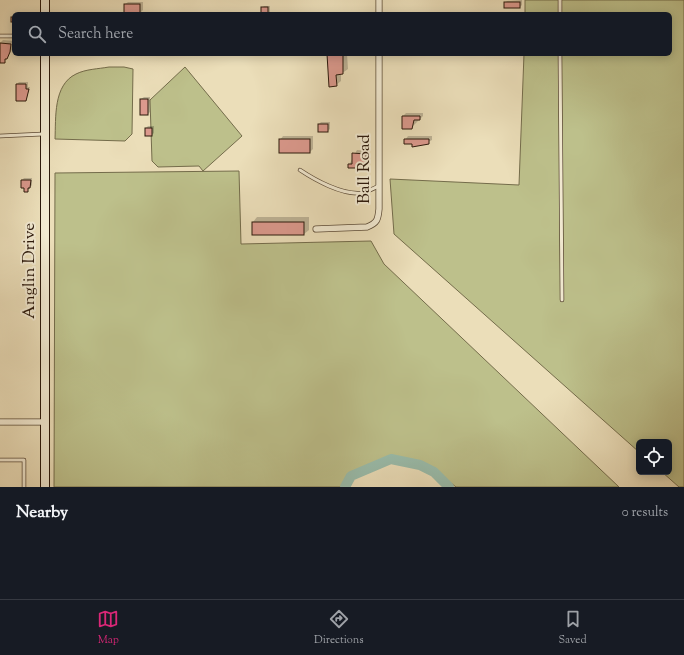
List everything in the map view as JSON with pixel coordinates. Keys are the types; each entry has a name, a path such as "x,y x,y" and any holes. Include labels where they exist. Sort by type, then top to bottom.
{"street":[{"path":"45,0 45,12"},
{"path":"379,0 379,12"},
{"name":"Anglin Drive","path":"45,56 45,487"},
{"name":"Ball Road","path":"316,229 367,226 374,224 378,219 379,56"},
{"path":"0,422 46,422"}],"lane":[{"path":"560,0 560,12"},
{"path":"0,36 12,36"},
{"path":"560,56 562,300"},
{"path":"0,136 35,133 45,135"},
{"path":"300,170 318,181 350,192 362,193 379,186"},
{"path":"0,460 24,460 24,487"}],"green space":[{"path":"525,0 684,0 684,487 679,487 665,475 672,475 672,439 636,439 636,449 394,234 390,179 519,185 524,56 672,56 672,12 525,12"},
{"path":"109,67 124,67 133,69 132,134 125,141 55,139 57,103 63,86 69,79 80,72"},
{"path":"185,67 242,136 203,171 199,166 158,167 152,161 150,100"},
{"path":"239,171 241,244 371,241 384,264 619,487 456,487 433,469 423,464 406,461 368,465 356,471 347,487 54,487 55,173"}],"building":[{"path":"504,2 520,2 520,8 504,8"},
{"path":"124,4 140,4 140,12 124,12"},
{"path":"261,7 268,7 268,12 261,12"},
{"path":"0,43 11,44 10,52 7,59 5,59 5,63 0,63"},
{"path":"327,56 343,56 343,74 336,75 337,86 329,87"},
{"path":"16,84 26,84 26,89 29,89 26,101 16,101"},
{"path":"140,99 148,99 148,115 140,115"},
{"path":"402,116 420,116 420,120 414,120 412,129 402,129"},
{"path":"318,124 328,124 328,132 318,132"},
{"path":"145,128 152,128 152,136 145,136"},
{"path":"279,139 310,139 310,153 279,153"},
{"path":"404,139 429,139 429,144 412,147 412,144 404,144"},
{"path":"352,153 366,154 366,165 360,165 360,168 348,168 348,164 352,164"},
{"path":"21,180 31,180 28,192 24,192 24,188 21,188"},
{"path":"252,222 304,222 304,235 252,235"}],"waterway":[{"path":"345,487 351,476 391,459 420,465 434,472 449,487"}]}
